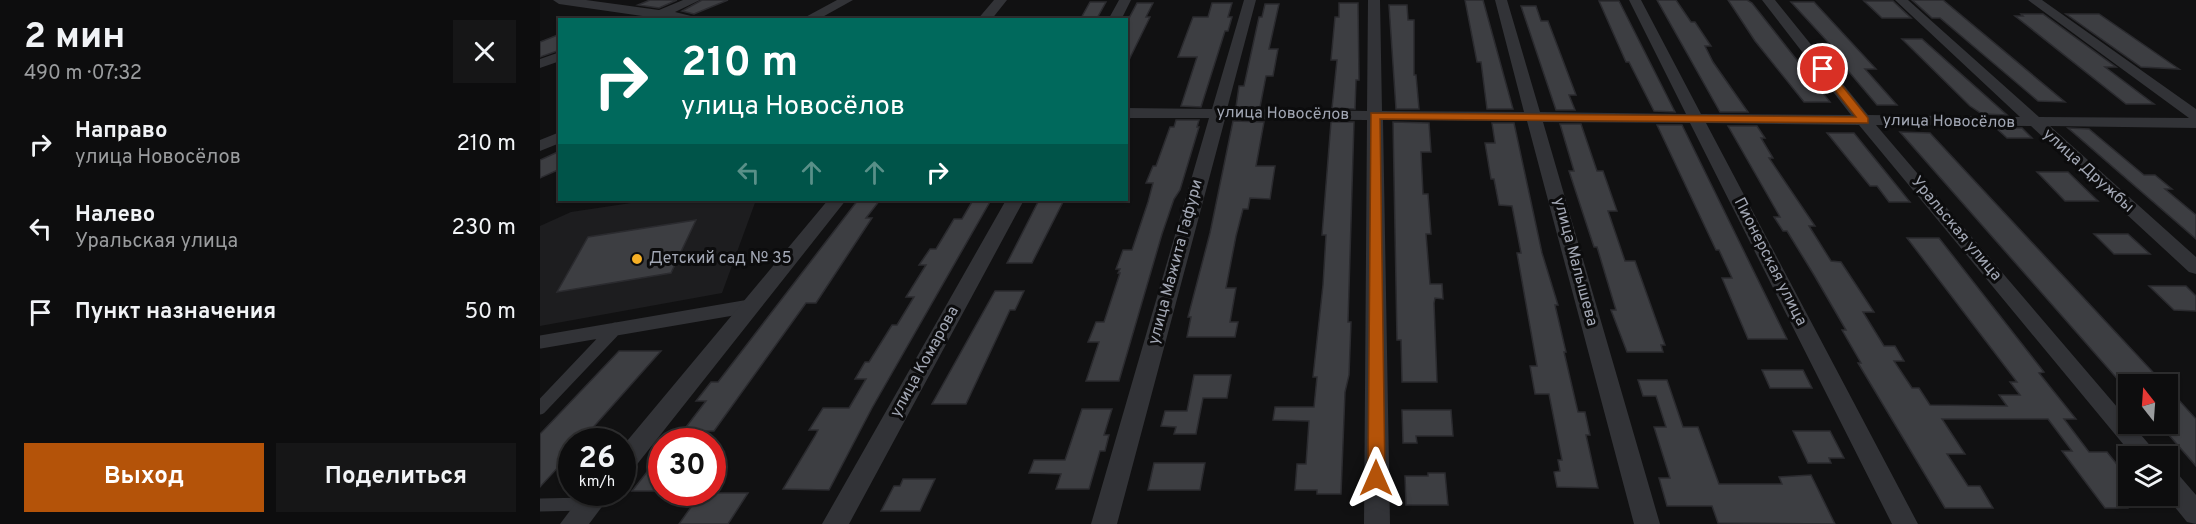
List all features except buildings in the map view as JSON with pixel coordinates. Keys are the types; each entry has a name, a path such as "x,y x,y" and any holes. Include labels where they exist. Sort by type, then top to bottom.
{"street":[{"path":"559,0 687,18"},
{"path":"652,18 694,0"},
{"path":"810,18 847,0"},
{"path":"985,18 1001,0"},
{"path":"1115,18 1125,0"},
{"name":"улица Мажита Гафури","path":"1104,524 1216,114 1250,0"},
{"path":"1374,0 1377,524"},
{"name":"улица Малышева","path":"1501,0 1647,524"},
{"name":"Пионерская улица","path":"1635,0 1905,524"},
{"name":"Уральская улица","path":"1768,0 1864,121 2139,446"},
{"name":"улица Дружбы","path":"1901,0 2196,268"},
{"path":"2034,0 2196,116"},
{"path":"540,64 558,57"},
{"name":"улица Новосёлов","path":"1128,113 2196,123"},
{"path":"540,146 558,138"},
{"path":"636,448 836,201"},
{"name":"улица Комарова","path":"835,524 1014,201"},
{"path":"2178,492 2196,514"}],"lane":[{"path":"540,342 753,306"},
{"path":"540,408 616,329"},
{"path":"540,506 588,507"}],"shaded area":[{"name":"Детский сад № 35","path":"644,201 756,201 722,293 540,326 540,226 571,212"}],"place":[{"name":"Детский сад № 35","path":"637,259"}],"route":[{"path":"1376,478 1375,115 1864,121 1823,69"}]}
